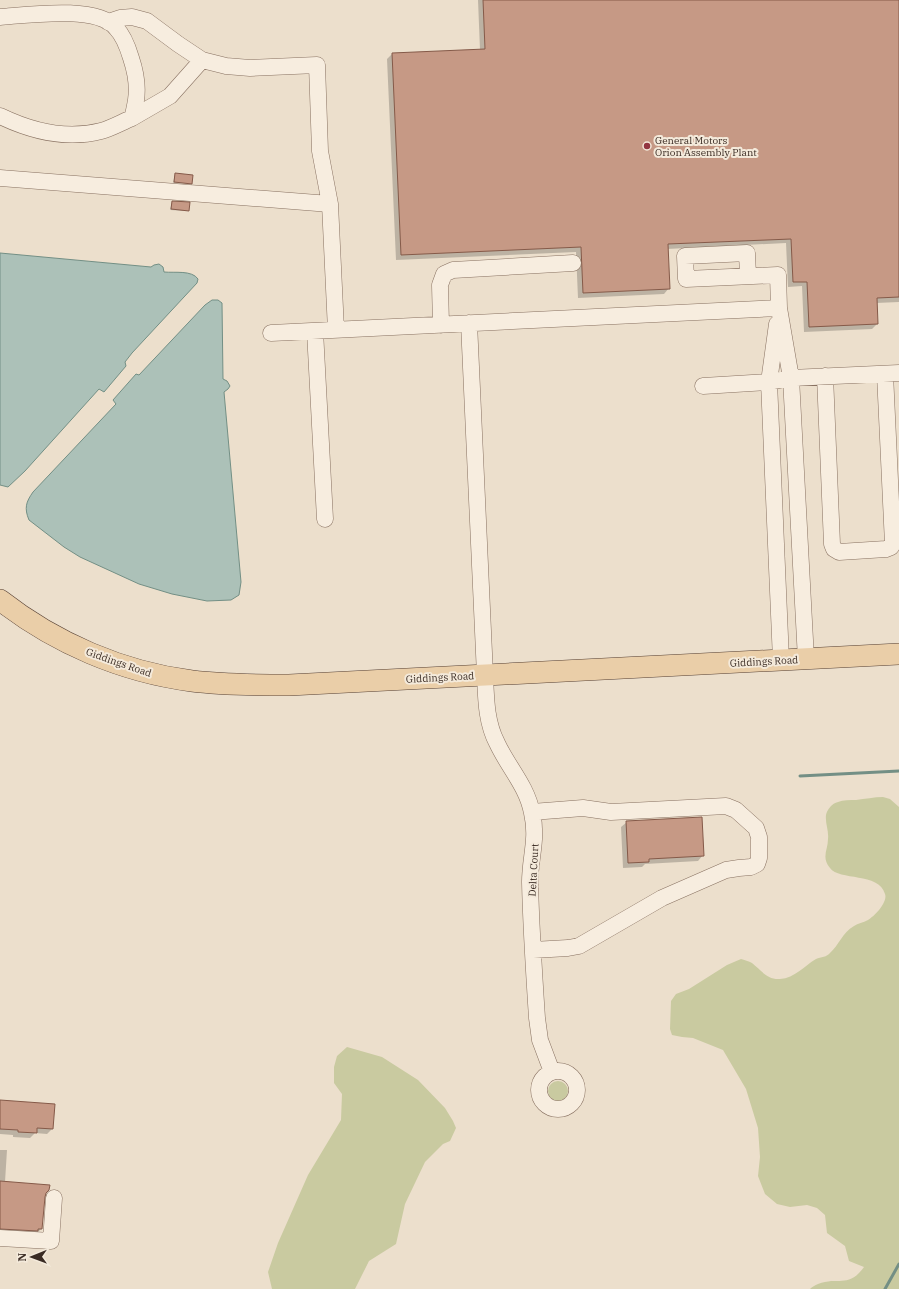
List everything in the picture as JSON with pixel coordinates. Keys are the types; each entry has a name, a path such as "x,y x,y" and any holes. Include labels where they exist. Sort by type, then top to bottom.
{"main road":[{"name":"Giddings Road","path":"0,600 45,630 91,653 135,669 162,676 221,684 260,685 899,654"}],"street":[{"path":"0,17 63,13 90,15 103,19 116,27 127,46 136,80 137,99 132,118"},
{"path":"108,22 120,18 132,17 147,21 202,60 226,66 250,68 317,65 320,151 330,204 336,330"},
{"path":"0,116 36,130 55,134 77,134 101,131 132,118 170,96 202,60"},
{"path":"0,178 330,204"},
{"path":"441,325 440,285 444,274 453,270 573,263"},
{"path":"748,276 778,275 779,308 791,378 806,659"},
{"path":"271,333 779,308"},
{"path":"779,308 769,382 781,660"},
{"name":"Delta Court","path":"469,324 484,675 487,710 492,732 501,751 525,791 532,812 535,841 530,881 538,1029 544,1052 552,1072"},
{"path":"315,331 325,519"},
{"path":"703,386 769,382 791,378 825,376 892,373 892,547 886,549 839,552 834,549 832,544 825,376"},
{"path":"532,812 583,808 611,812 726,806 736,810 756,828 759,837 760,858 754,866 726,870 657,900 579,946 533,950"},
{"path":"0,1238 51,1241 54,1198"}],"green space":[{"path":"883,797 890,799 899,807 899,1289 810,1289 825,1282 843,1281 853,1278 864,1267 849,1261 845,1246 827,1233 825,1215 817,1208 807,1205 790,1207 777,1204 765,1194 758,1176 760,1157 758,1128 746,1089 723,1050 693,1038 672,1035 670,1029 671,1001 676,994 689,989 727,965 741,959 752,963 771,978 780,979 790,976 816,959 829,954 850,929 868,920 874,915 885,901 885,894 881,887 875,882 835,872 827,864 825,857 828,843 826,815 830,807 844,800"},
{"path":"347,1047 382,1057 418,1080 445,1108 456,1128 450,1141 443,1144 425,1162 405,1204 396,1244 369,1261 355,1289 272,1289 268,1272 278,1243 308,1175 341,1120 342,1094 334,1083 334,1067 337,1056"},
{"path":"558,1081 565,1084 568,1091 565,1098 558,1101 551,1098 548,1091 551,1084"}],"shaded area":[{"path":"0,253 151,267 159,264 163,267 164,272 188,273 192,274 198,279 197,283 132,353 125,362 126,366 104,392 99,389 25,471 8,487 0,485"},
{"path":"212,300 218,300 222,303 223,379 227,381 230,386 224,392 241,582 239,595 231,600 207,601 172,594 139,584 80,557 64,547 29,520 26,509 27,502 33,492 116,404 113,400 136,374 139,375 205,305"}],"building":[{"name":"General Motors Orion Assembly Plant","path":"483,0 899,0 899,297 877,298 878,324 809,327 807,282 793,282 791,239 668,244 670,289 583,293 581,247 401,255 392,53 485,49"},
{"path":"175,173 193,175 192,184 174,182"},
{"path":"172,201 190,202 189,211 171,209"},
{"path":"702,817 704,856 649,859 649,862 628,863 626,821"},
{"path":"0,1100 55,1104 53,1129 37,1128 37,1133 0,1129"},
{"path":"0,1181 50,1185 45,1197 42,1229 38,1229 38,1231 0,1229"}],"waterway":[{"path":"800,776 899,771"},
{"path":"885,1289 899,1264"}],"place":[{"name":"General Motors Orion Assembly Plant","path":"647,146"}]}
